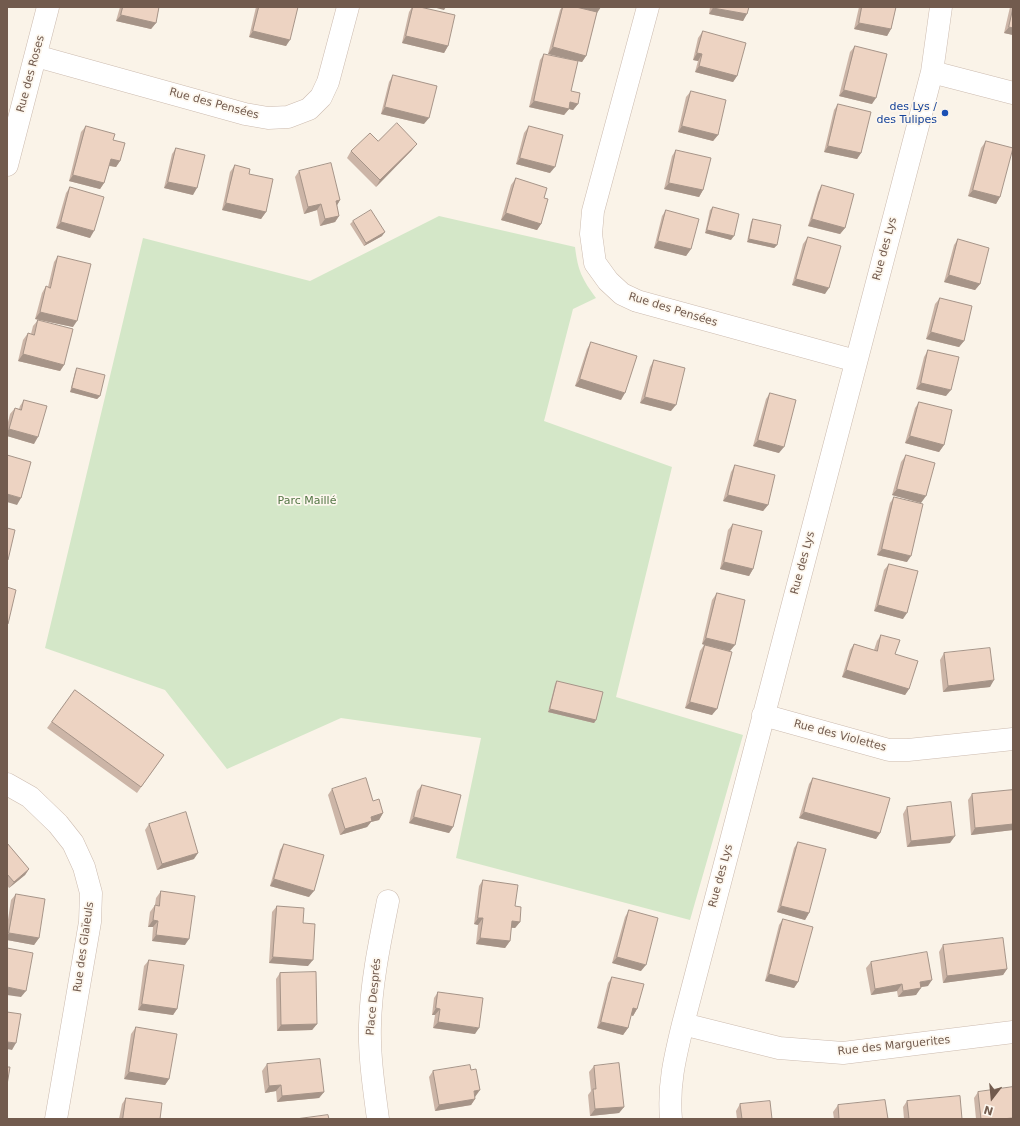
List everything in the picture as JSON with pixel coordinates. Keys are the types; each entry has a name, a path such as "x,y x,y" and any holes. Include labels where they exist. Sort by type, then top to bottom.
{"street":[{"name":"Rue des Roses","path":"7,165 48,7"},
{"name":"Rue des Pensées","path":"36,56 245,114 268,118 288,117 308,109 321,97 328,82 348,7"},
{"name":"Rue des Pensées","path":"648,7 593,211 591,234 595,263 608,281 622,294 637,301 856,360"},
{"name":"Rue des Lys","path":"671,1119 670,1085 682,1024 932,72 941,7"},
{"path":"932,72 1013,93"},
{"name":"Rue des Violettes","path":"763,714 889,750 908,750 1013,739"},
{"name":"Rue des Glaïeuls","path":"7,784 30,797 58,824 73,844 84,867 91,893 90,922 56,1119"},
{"name":"Place Després","path":"378,1119 370,1045 370,1023 378,955 388,901"},
{"name":"Rue des Marguerites","path":"682,1024 779,1048 843,1053 1013,1032"}],"green space":[{"name":"Parc Maillé","path":"439,216 575,247 581,274 596,298 573,309 544,421 672,467 616,697 743,735 690,920 456,858 481,738 341,718 227,769 165,690 45,648 143,238 310,281"}],"building":[{"path":"123,7 159,7 156,23 121,15"},
{"path":"259,7 298,7 290,40 253,31"},
{"path":"413,7 420,7 455,15 448,46 406,36"},
{"path":"563,7 576,7 597,12 586,56 553,47"},
{"path":"713,7 749,7 747,14"},
{"path":"862,7 896,7 891,29 859,23"},
{"path":"1013,8 1013,28 1009,27"},
{"path":"703,31 746,43 737,76 699,66 702,54 697,53"},
{"path":"855,46 887,54 876,98 844,90"},
{"path":"544,54 578,61 571,91 580,93 578,104 570,102 569,109 534,101"},
{"path":"393,75 437,86 429,118 385,107"},
{"path":"691,91 726,100 718,135 682,126"},
{"path":"838,104 871,112 861,153 828,146"},
{"path":"397,123 417,144 380,180 351,151 370,133 378,141"},
{"path":"86,126 115,134 113,140 125,143 120,161 111,159 104,183 73,175"},
{"path":"529,126 563,135 555,167 520,158"},
{"path":"986,141 1013,148 1000,197 973,190"},
{"path":"176,148 205,155 197,188 168,182"},
{"path":"676,150 711,158 703,190 669,183"},
{"path":"331,163 340,200 336,201 339,216 325,219 321,204 308,207 299,171"},
{"path":"235,165 250,169 249,174 273,179 266,212 226,203"},
{"path":"516,178 547,188 544,198 548,199 541,224 506,213"},
{"path":"822,185 854,194 845,228 812,219"},
{"path":"70,187 104,197 94,231 61,222"},
{"path":"713,207 739,214 734,236 707,230"},
{"path":"371,210 385,232 366,243 353,221"},
{"path":"666,210 699,219 691,249 658,241"},
{"path":"753,219 781,225 777,245 749,239"},
{"path":"808,237 841,246 829,288 796,279"},
{"path":"958,239 989,248 980,284 949,275"},
{"path":"58,256 91,264 77,321 40,312 46,286 50,288"},
{"path":"940,298 972,306 964,341 931,332"},
{"path":"38,320 73,329 64,365 23,354 28,333 34,335"},
{"path":"591,342 637,356 625,393 580,379"},
{"path":"928,350 959,357 951,390 921,383"},
{"path":"654,360 685,368 676,405 645,397"},
{"path":"77,368 105,375 100,396 72,388"},
{"path":"770,393 796,400 784,447 758,440"},
{"path":"24,400 47,406 38,437 9,429 15,408 21,410"},
{"path":"919,402 952,410 944,445 910,436"},
{"path":"7,455 31,462 21,498 7,494"},
{"path":"906,455 935,463 926,496 897,489"},
{"path":"735,465 775,475 768,505 728,495"},
{"path":"894,497 923,504 911,556 882,549"},
{"path":"733,524 762,531 753,569 724,562"},
{"path":"7,528 15,530 8,560 7,559"},
{"path":"889,564 918,571 907,613 878,605"},
{"path":"7,587 16,590 8,624 7,624"},
{"path":"717,593 745,600 735,645 706,638"},
{"path":"881,635 900,640 895,654 918,661 909,689 846,670 854,644 877,651"},
{"path":"705,645 732,652 717,709 690,702"},
{"path":"990,648 994,680 948,686 944,653"},
{"path":"557,681 603,692 596,720 550,709"},
{"path":"75,690 164,755 141,787 52,722"},
{"path":"366,778 373,801 379,799 383,813 371,817 372,821 345,829 332,789"},
{"path":"813,778 890,798 880,833 804,812"},
{"path":"422,785 461,795 453,827 414,817"},
{"path":"1013,790 1013,824 975,828 972,794"},
{"path":"951,802 955,836 911,841 907,807"},
{"path":"186,812 198,853 162,864 149,824"},
{"path":"798,842 826,849 809,913 781,906"},
{"path":"7,843 29,869 14,882 7,874"},
{"path":"284,844 324,855 314,891 274,879"},
{"path":"483,880 518,885 515,906 521,907 520,922 512,921 510,941 480,938 483,918 478,918"},
{"path":"161,891 195,896 189,939 156,935 158,921 153,920 155,905 159,906"},
{"path":"16,894 45,899 39,938 9,933"},
{"path":"277,906 304,908 303,923 315,924 313,960 273,957"},
{"path":"629,910 658,918 646,965 617,957"},
{"path":"783,919 813,927 798,982 769,974"},
{"path":"1003,938 1007,969 947,976 943,945"},
{"path":"7,948 33,953 26,991 7,987"},
{"path":"927,952 932,980 920,982 921,988 903,991 902,984 875,989 871,962"},
{"path":"149,960 184,965 177,1009 142,1004"},
{"path":"316,972 317,1024 281,1025 280,973"},
{"path":"612,977 644,984 637,1009 633,1008 628,1028 601,1022"},
{"path":"438,992 483,998 479,1028 438,1022 440,1009 436,1008"},
{"path":"7,1012 21,1014 16,1043 7,1042"},
{"path":"136,1027 177,1034 169,1079 129,1072"},
{"path":"320,1059 324,1092 282,1096 281,1085 269,1086 267,1064"},
{"path":"619,1063 624,1107 595,1109 593,1089 596,1089 594,1066"},
{"path":"470,1065 471,1070 476,1069 480,1090 474,1091 475,1099 439,1105 433,1071"},
{"path":"7,1067 10,1067 7,1085"},
{"path":"1013,1087 1013,1118 981,1119 978,1092"},
{"path":"960,1096 962,1119 909,1119 907,1101"},
{"path":"126,1098 162,1103 160,1119 123,1119"},
{"path":"885,1100 888,1119 839,1119 838,1105"},
{"path":"770,1101 772,1119 742,1119 740,1104"},
{"path":"328,1115 329,1119 296,1119"}],"place":[{"name":"des Lys / des Tulipes","path":"945,113"}]}
